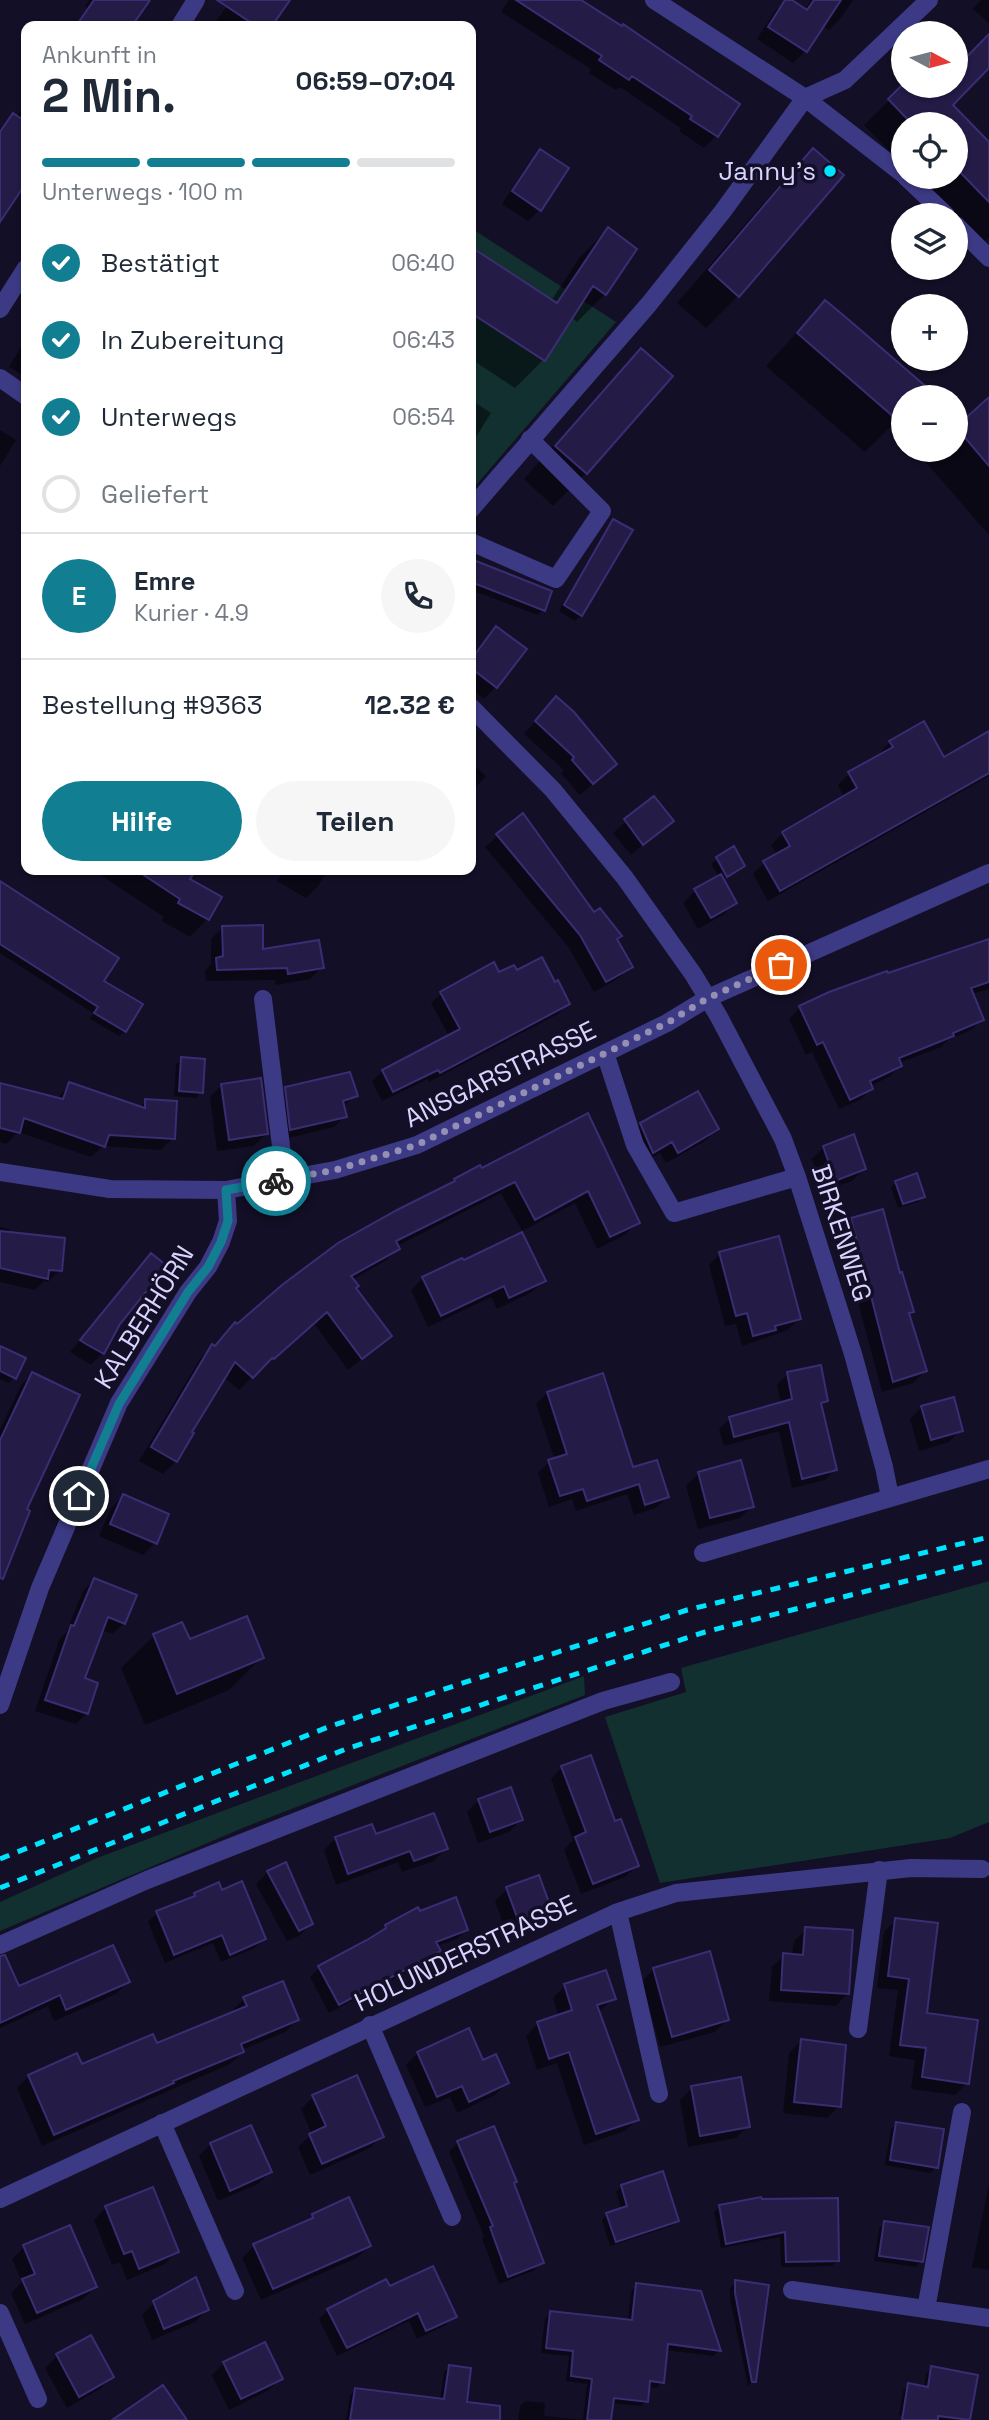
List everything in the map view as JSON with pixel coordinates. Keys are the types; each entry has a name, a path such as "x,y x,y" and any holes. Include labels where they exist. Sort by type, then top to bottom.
{"street":[{"path":"183,21 196,0"},
{"path":"654,0 805,98 891,164"},
{"path":"476,503 649,304 723,211 805,98 845,80 929,0"},
{"path":"919,189 934,203"},
{"path":"968,237 989,258"},
{"path":"0,309 21,276"},
{"path":"0,379 21,393"},
{"path":"476,544 556,579 602,511 530,439"},
{"name":"BIRKENWEG","path":"476,712 554,790 625,878 708,998 783,1139 853,1354 890,1497"},
{"name":"ANSGARSTRASSE","path":"0,1172 110,1189 226,1190 335,1170 417,1145 667,1023 708,998 989,873"},
{"path":"262,999 285,1180"},
{"path":"605,1053 635,1145 674,1213 797,1177"},
{"name":"KALBERHÖRN","path":"0,1704 40,1588 119,1404 188,1292 208,1267 221,1242 228,1221 226,1190"},
{"path":"702,1553 989,1469"},
{"path":"0,1945 147,1880 603,1701 671,1682"},
{"name":"HOLUNDERSTRASSE","path":"0,2199 618,1912 676,1893 879,1870 982,1869"},
{"path":"858,2029 879,1870"},
{"path":"618,1912 659,2094"},
{"path":"370,2025 452,2217"},
{"path":"926,2309 962,2112"},
{"path":"162,2123 235,2291"},
{"path":"792,2290 989,2318"},
{"path":"0,2313 38,2399"}],"green space":[{"path":"476,231 616,322 476,485"},
{"path":"989,1581 989,1822 950,1838 660,1883 605,1717 686,1692 681,1668"},
{"path":"584,1676 585,1695 245,1827 0,1931 0,1902 97,1858"}],"building":[{"path":"94,0 150,0 135,21 79,21"},
{"path":"217,0 290,0 275,21 248,21"},
{"path":"516,0 581,0 622,26 623,24 740,104 718,137 632,76 629,80 599,60 602,56"},
{"path":"785,0 792,0 807,10 814,0 841,0 807,52 768,27"},
{"path":"989,34 989,68 968,90 968,56"},
{"path":"891,96 960,98 953,105 960,112 900,112 888,99"},
{"path":"13,113 21,119 21,190 0,222 0,132"},
{"path":"968,120 989,142 989,202 968,180"},
{"path":"813,148 844,175 739,297 709,270"},
{"path":"540,149 569,168 541,211 512,191"},
{"path":"608,227 637,249 606,295 593,286 545,361 476,316 476,250 557,303"},
{"path":"825,300 891,357 891,371 908,371 924,385 891,385 891,415 797,333"},
{"path":"641,348 673,376 587,474 555,446"},
{"path":"989,397 989,466 968,441 968,416"},
{"path":"613,519 633,530 582,616 564,605"},
{"path":"476,561 552,591 545,611 476,584"},
{"path":"496,626 527,649 497,688 476,672 476,653"},
{"path":"556,696 574,712 617,764 593,784 572,760 574,757 535,721"},
{"path":"924,721 944,757 989,731 989,773 780,891 763,861 790,846 782,832 857,788 848,772 893,747 889,741"},
{"path":"654,796 674,821 643,845 624,819"},
{"path":"523,813 594,912 600,908 622,936 617,939 633,967 606,982 580,935 496,834"},
{"path":"734,846 745,866 727,877 716,857"},
{"path":"721,874 737,903 711,918 694,889"},
{"path":"144,875 193,875 190,879 222,897 209,920 178,903 180,899"},
{"path":"0,881 119,958 104,981 143,1004 126,1032 94,1013 98,1007 0,944"},
{"path":"263,925 263,949 319,940 324,968 288,974 287,968 217,970 216,958 223,956 222,926"},
{"path":"989,939 989,982 971,988 984,1020 953,1033 954,1036 899,1058 902,1066 870,1081 873,1089 850,1100 823,1042 817,1045 799,1006 887,971 888,973"},
{"path":"542,957 570,1004 440,1073 438,1070 393,1092 382,1070 460,1029 440,992 494,962 499,972 514,965 517,970"},
{"path":"181,1057 205,1059 203,1093 179,1091"},
{"path":"350,1072 358,1096 343,1101 347,1117 290,1130 285,1087"},
{"path":"261,1078 268,1134 229,1140 221,1084"},
{"path":"69,1082 145,1108 145,1099 177,1101 175,1139 109,1135 105,1147 24,1118 20,1133 0,1128 0,1083 63,1099"},
{"path":"698,1091 719,1129 678,1153 672,1142 653,1153 640,1123"},
{"path":"588,1113 640,1223 610,1237 588,1191 535,1220 515,1182 396,1241 400,1249 351,1276 359,1286 356,1288 392,1336 362,1359 327,1312 272,1358 253,1378 235,1362 177,1462 151,1447 212,1344 215,1346 235,1322 237,1324 282,1285 338,1243 480,1165 482,1168"},
{"path":"854,1134 866,1169 835,1181 823,1146"},
{"path":"917,1173 925,1197 903,1204 895,1181"},
{"path":"883,1209 900,1273 902,1272 914,1312 909,1313 927,1371 893,1382 851,1218"},
{"path":"0,1231 65,1238 62,1271 49,1270 48,1279 0,1268"},
{"path":"522,1232 546,1281 509,1298 504,1286 441,1316 422,1277"},
{"path":"779,1236 801,1319 753,1336 747,1313 736,1316 719,1252"},
{"path":"151,1253 167,1266 120,1324 104,1354 80,1340"},
{"path":"0,1346 26,1358 16,1379 0,1371"},
{"path":"821,1365 828,1401 821,1403 837,1470 802,1479 789,1422 734,1437 729,1417 792,1399 787,1372"},
{"path":"32,1372 80,1395 27,1509 30,1511 3,1579 0,1578 0,1440"},
{"path":"603,1373 633,1467 657,1460 669,1497 645,1505 639,1484 587,1501 583,1489 560,1496 548,1460 567,1454 547,1392"},
{"path":"954,1397 963,1431 931,1440 921,1406"},
{"path":"741,1460 754,1507 710,1518 698,1472"},
{"path":"123,1494 169,1514 157,1544 110,1524"},
{"path":"94,1578 137,1595 125,1624 108,1617 85,1678 98,1683 88,1714 45,1700 71,1625 74,1626"},
{"path":"247,1616 264,1658 177,1694 153,1634 182,1622 190,1639"},
{"path":"591,1755 615,1821 621,1819 639,1866 593,1884 575,1837 586,1832 561,1766"},
{"path":"511,1787 523,1820 490,1832 478,1799"},
{"path":"434,1813 448,1849 414,1861 410,1851 348,1874 335,1837 372,1824 376,1834"},
{"path":"286,1862 313,1924 299,1931 267,1871"},
{"path":"539,1875 551,1908 518,1920 506,1887"},
{"path":"242,1881 266,1939 230,1955 222,1935 174,1955 156,1911 195,1896 194,1893 219,1882 222,1890"},
{"path":"456,1897 468,1930 436,1942 441,1951 339,2005 318,1966 367,1940 386,1928 385,1925 418,1907 420,1911"},
{"path":"895,1918 938,1923 927,2013 978,2020 969,2084 922,2077 926,2048 900,2045 909,1979 888,1976"},
{"path":"805,1927 853,1930 849,1994 781,1990 783,1953 803,1955"},
{"path":"113,1945 130,1982 66,2010 60,1995 0,2023 0,1956 5,1955 19,1986"},
{"path":"710,1951 729,2020 672,2037 653,1968"},
{"path":"606,1970 616,1999 597,2005 639,2120 596,2134 569,2052 549,2059 537,2022 572,2010 564,1984"},
{"path":"283,1981 299,2020 241,2044 244,2052 54,2135 28,2075 77,2053 82,2064 153,2034 157,2043 247,2006 243,1997"},
{"path":"469,2028 483,2060 496,2054 509,2083 469,2102 462,2086 437,2097 417,2052"},
{"path":"801,2039 846,2045 841,2107 794,2102"},
{"path":"357,2075 384,2137 322,2164 309,2134 326,2126 312,2095"},
{"path":"741,2077 750,2127 700,2136 691,2086"},
{"path":"896,2122 944,2129 938,2168 890,2160"},
{"path":"251,2125 272,2172 230,2191 210,2143"},
{"path":"494,2126 517,2182 514,2183 544,2263 508,2277 490,2227 493,2226 457,2141"},
{"path":"663,2171 679,2221 616,2242 606,2213 627,2206 621,2185"},
{"path":"153,2187 179,2252 139,2269 132,2251 124,2254 105,2206"},
{"path":"349,2197 371,2246 273,2289 253,2244 313,2218 312,2214"},
{"path":"761,2197 838,2198 839,2261 786,2262 785,2232 726,2244 719,2205"},
{"path":"884,2221 929,2227 923,2262 879,2256"},
{"path":"70,2225 97,2287 37,2313 22,2279 35,2274 23,2245"},
{"path":"433,2266 457,2317 426,2331 418,2313 347,2348 327,2309 386,2279 390,2286"},
{"path":"196,2277 209,2310 164,2329 153,2301"},
{"path":"735,2280 769,2285 756,2382 752,2382 735,2293"},
{"path":"636,2283 701,2291 721,2351 668,2344 664,2383 650,2381 648,2402 614,2398 611,2420 587,2420 592,2379 571,2376 573,2351 546,2348 550,2311 632,2320"},
{"path":"91,2335 114,2377 79,2397 56,2354"},
{"path":"265,2342 283,2379 241,2399 223,2362"},
{"path":"449,2365 471,2368 467,2402 500,2406 500,2420 350,2420 355,2388 444,2399"},
{"path":"931,2366 978,2375 970,2420 938,2416 938,2420 902,2420 908,2383 928,2387"},
{"path":"163,2385 187,2420 112,2420"}],"railway":[{"path":"0,1859 328,1727 687,1610 989,1537"},
{"path":"0,1888 346,1749 705,1632 989,1560"}],"way so far":[{"path":"276,1181 335,1170 417,1145 667,1023 708,998 781,965"}],"place":[{"name":"Janny's","path":"830,171"}],"route":[{"path":"79,1496 119,1404 188,1292 208,1267 221,1242 228,1221 226,1190 276,1181"}]}
